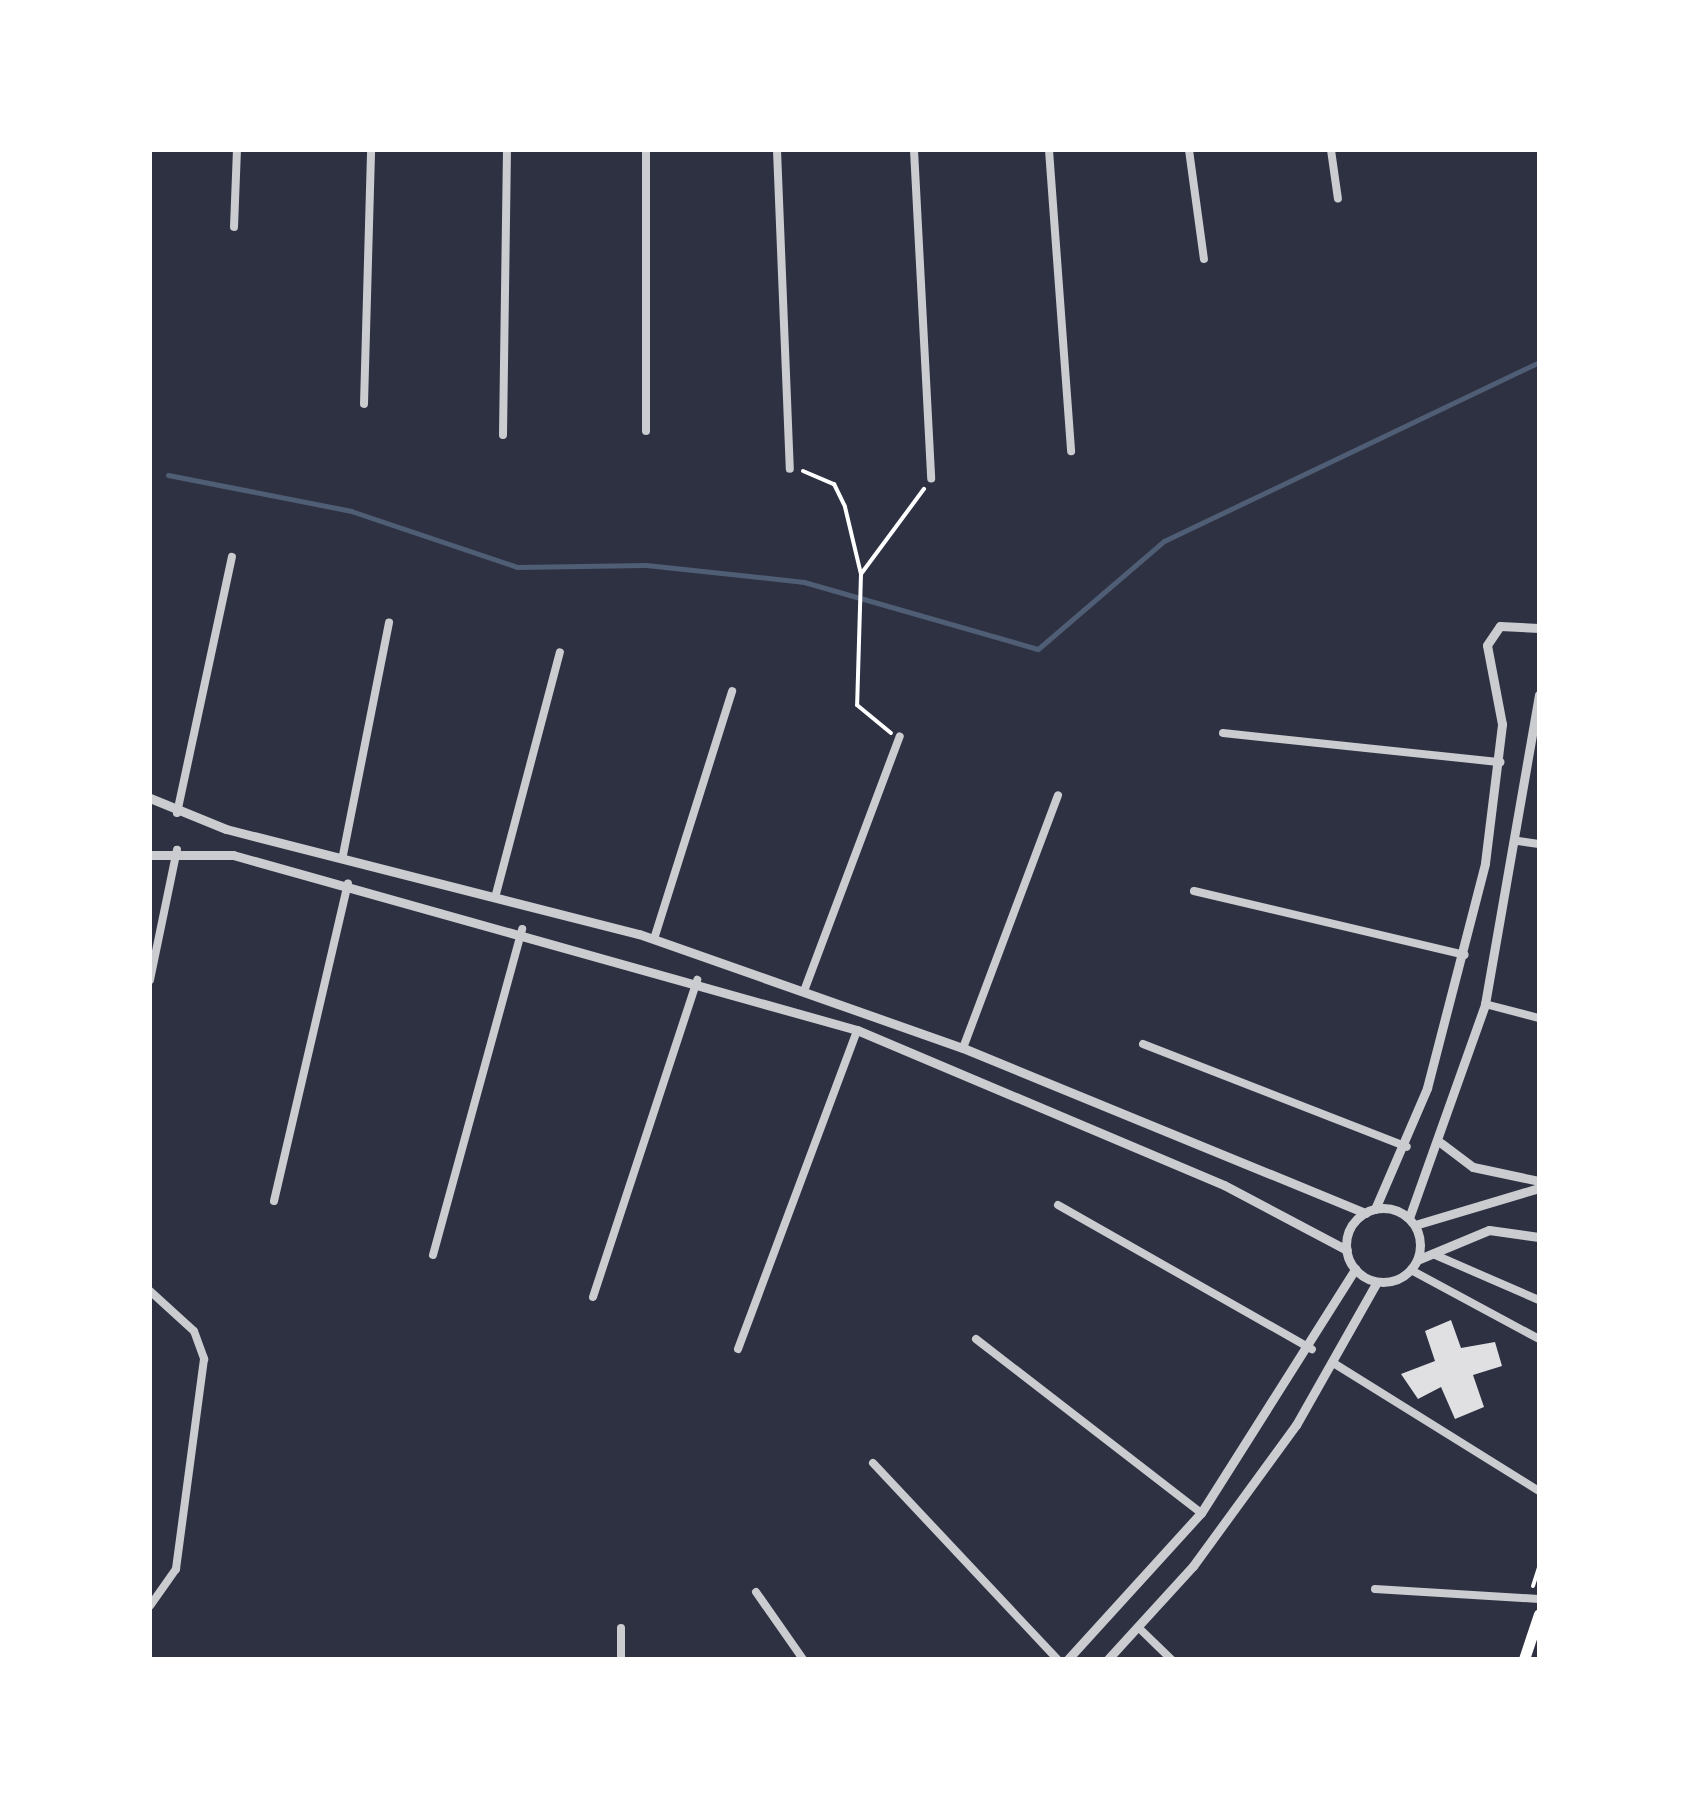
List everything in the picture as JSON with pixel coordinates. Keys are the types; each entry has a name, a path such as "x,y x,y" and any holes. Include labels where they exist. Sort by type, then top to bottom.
{"main road":[{"path":"1524,1659 1539,1614"}],"street":[{"path":"234,227 237,150"},
{"path":"364,404 371,150"},
{"path":"504,436 507,150"},
{"path":"646,150 646,431"},
{"path":"776,150 790,467"},
{"path":"914,150 931,479"},
{"path":"1049,150 1071,452"},
{"path":"1189,150 1204,259"},
{"path":"1330,150 1338,199"},
{"path":"177,813 232,557"},
{"path":"343,855 390,622"},
{"path":"1346,1250 1406,1147 1465,955 1500,762 1487,644 1500,626 1539,628"},
{"path":"496,894 560,652"},
{"path":"654,939 732,690"},
{"path":"1418,1260 1412,1222 1485,1004 1518,840 1539,695"},
{"path":"1223,733 1500,762"},
{"path":"804,991 900,736"},
{"path":"964,1048 1058,795"},
{"path":"150,798 177,813 496,894 654,939 964,1048 1370,1211 1412,1222 1539,1185"},
{"path":"1518,840 1539,844"},
{"path":"150,855 177,850 348,884 522,929 857,1030 1224,1185 1346,1250 1355,1270 1377,1282"},
{"path":"150,980 177,850"},
{"path":"274,1201 348,884"},
{"path":"1194,891 1465,955"},
{"path":"433,1255 522,929"},
{"path":"592,1296 696,980"},
{"path":"1485,1004 1539,1018"},
{"path":"738,1349 857,1030"},
{"path":"1143,1044 1406,1147"},
{"path":"1441,1144 1473,1167 1539,1185"},
{"path":"1058,1205 1312,1349"},
{"path":"1108,1659 1139,1628 1335,1364 1377,1282 1411,1270 1418,1260 1489,1230 1539,1237"},
{"path":"1432,1254 1539,1300"},
{"path":"1068,1659 1201,1513 1312,1349 1355,1270"},
{"path":"1411,1270 1539,1339"},
{"path":"150,1291 194,1331 204,1359 176,1569 150,1606"},
{"path":"976,1338 1201,1513"},
{"path":"1335,1364 1539,1491"},
{"path":"873,1462 1056,1659"},
{"path":"1375,1589 1539,1599"},
{"path":"756,1592 804,1659"},
{"path":"621,1659 622,1628"},
{"path":"1139,1628 1171,1659"}],"path":[{"path":"790,467 834,484 861,574 857,705 878,729 900,736"},
{"path":"861,574 931,479"}],"building":[{"path":"1451,1320 1461,1348 1495,1342 1502,1366 1473,1375 1484,1407 1455,1419 1441,1387 1418,1399 1401,1374 1435,1361 1425,1331"}],"waterway":[{"path":"168,475 351,511 517,567 646,565 804,582 1038,649 1164,541 1539,362"}]}
